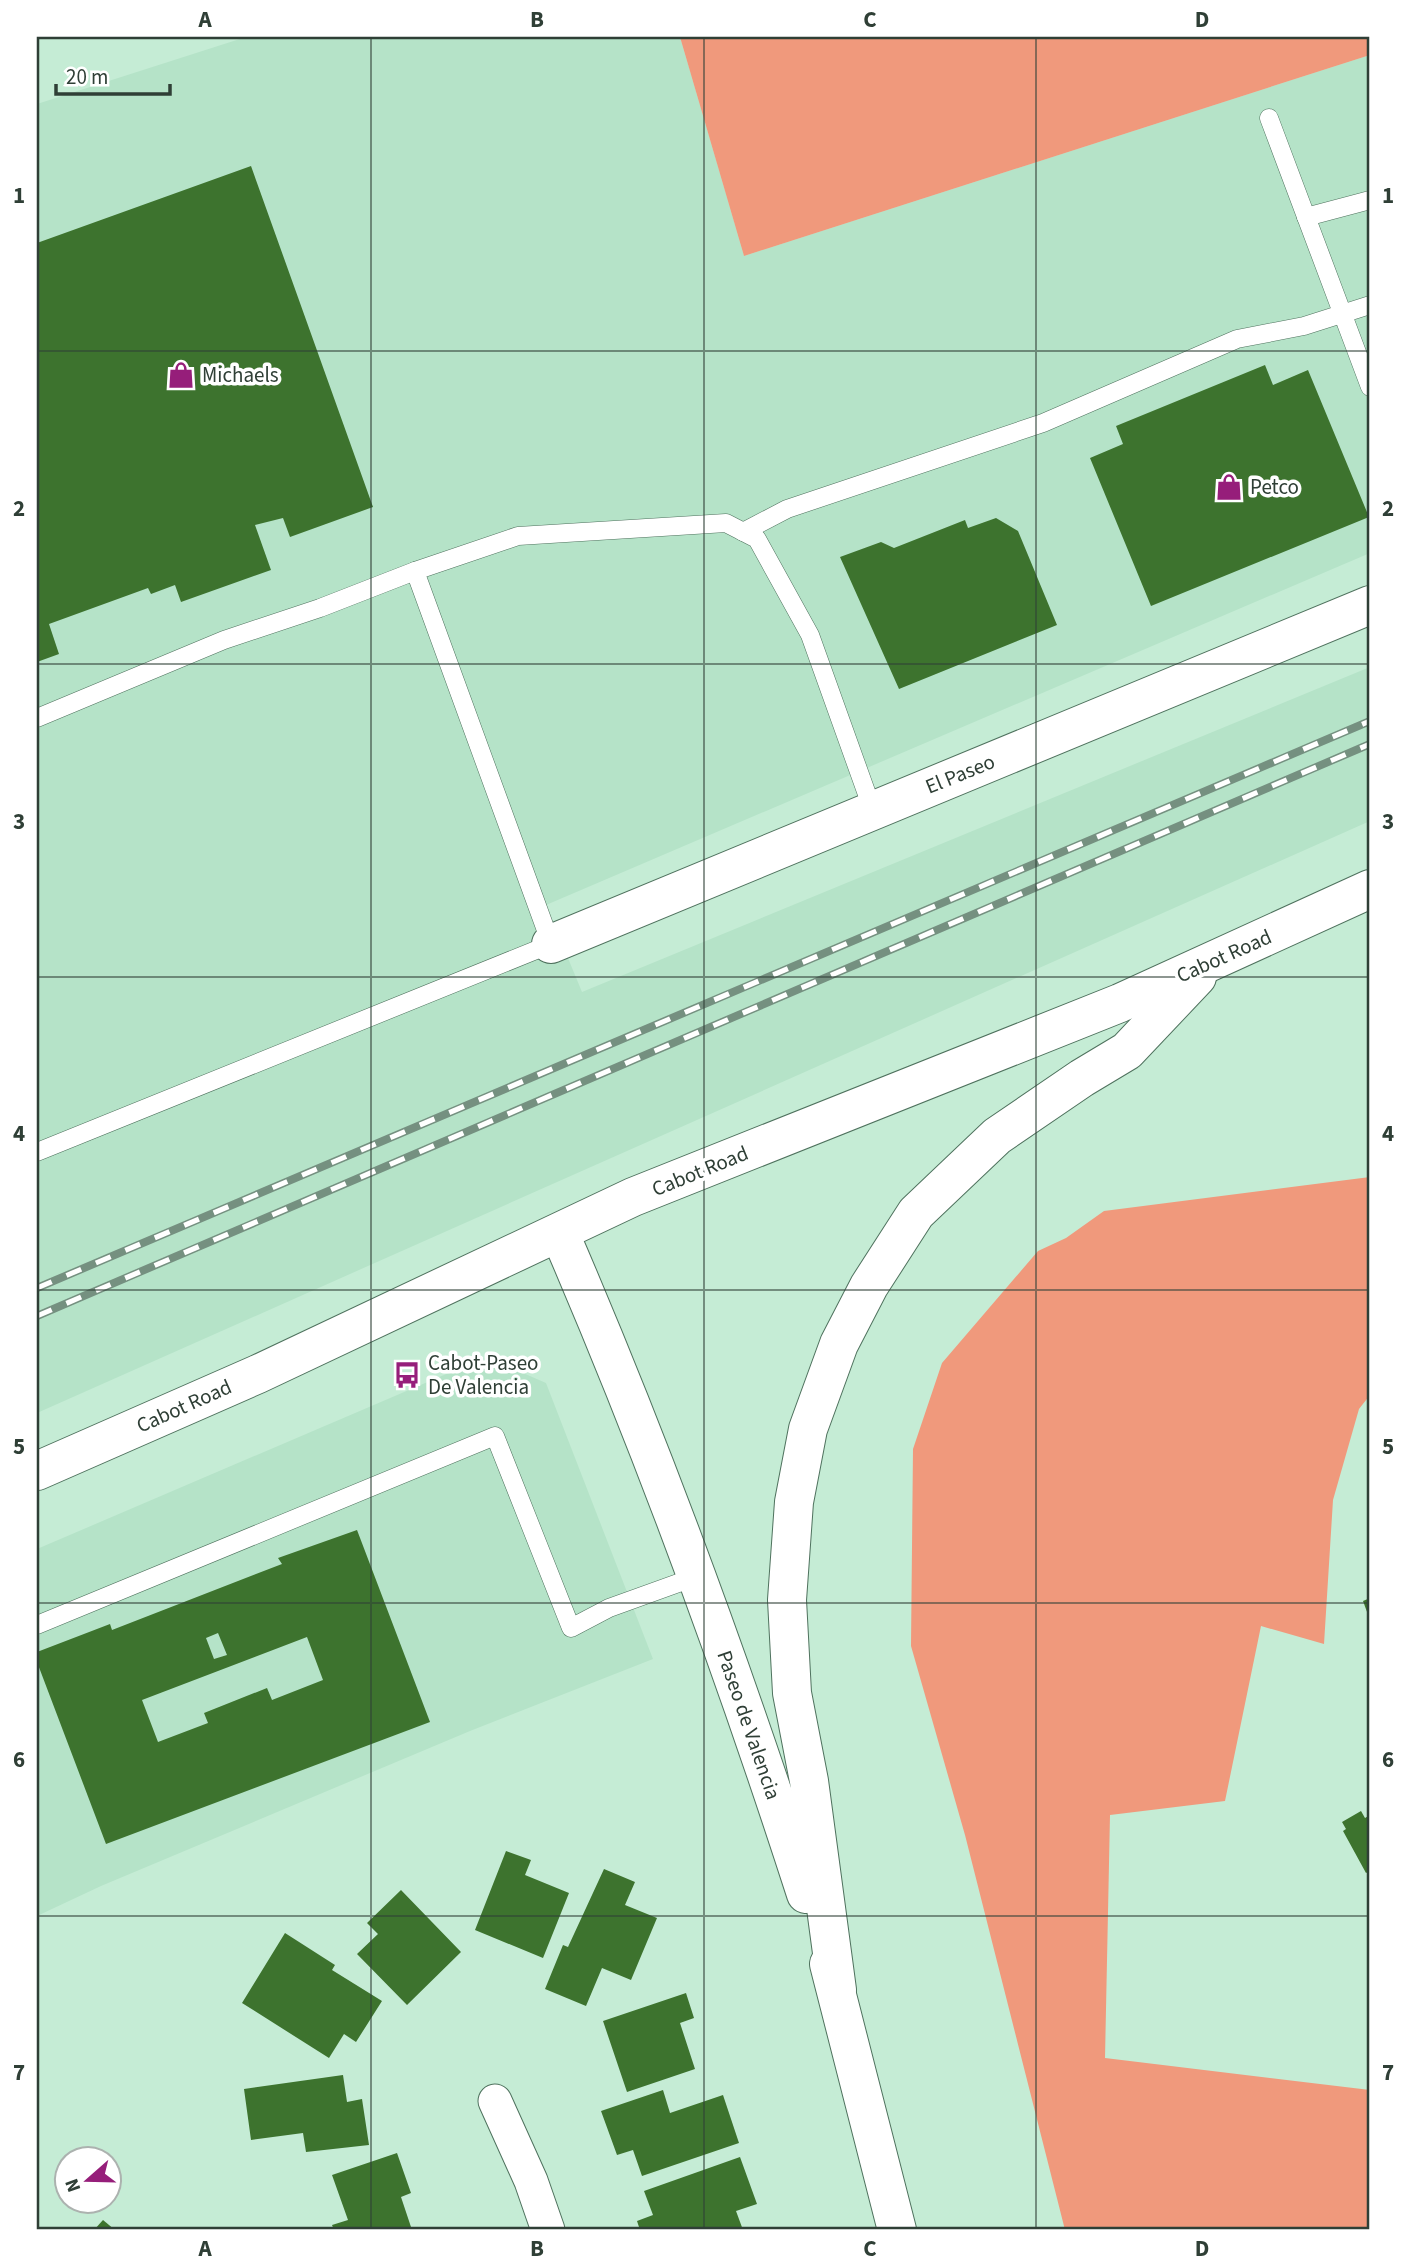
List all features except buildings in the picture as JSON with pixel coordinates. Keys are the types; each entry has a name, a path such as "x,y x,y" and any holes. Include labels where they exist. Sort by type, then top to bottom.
{"main road":[{"name":"El Paseo","path":"551,944 1370,605"},
{"name":"Cabot Road","path":"37,1471 258,1374 560,1234 633,1197 1210,964 1370,889"},
{"path":"837,1990 809,1781 792,1693 787,1600 794,1502 812,1417 845,1332 869,1286 916,1213 997,1136 1082,1077 1127,1051 1210,964"},
{"name":"Paseo de Valencia","path":"560,1234 595,1316 753,1731 837,1990 897,2230"}],"street":[{"path":"495,2101 531,2181 548,2230"}],"lane":[{"path":"1269,118 1370,387"},
{"path":"1306,217 1370,200"},
{"path":"743,532 787,509 1044,423 1237,339 1304,326 1370,305"},
{"path":"37,718 224,640 320,608 415,570 518,536 726,523 757,539 810,635 873,810"},
{"path":"37,1152 551,944 415,570"},
{"path":"37,1625 495,1436 571,1628 609,1608 695,1577"}],"shaded area":[{"path":"246,37 680,37 744,256 1370,55 1370,553 546,905 582,992 1370,667 1370,821 37,1413 37,104"},
{"path":"680,37 1370,37 1370,55 744,256"},
{"path":"1370,1177 1370,1395 1359,1409 1333,1500 1324,1644 1261,1626 1225,1801 1110,1815 1105,2058 1370,2090 1370,2230 1065,2230 965,1835 911,1646 913,1449 942,1363 1038,1251 1066,1238 1104,1211"},
{"path":"486,1357 546,1383 653,1659 470,1731 101,1886 37,1916 37,1549"}],"railway":[{"path":"37,1288 1370,721"},
{"path":"37,1316 1370,744"}],"place":[{"name":"Michaels","path":"181,375"},
{"name":"Petco","path":"1229,487"},
{"name":"Cabot-Paseo De Valencia","path":"407,1375"}]}
